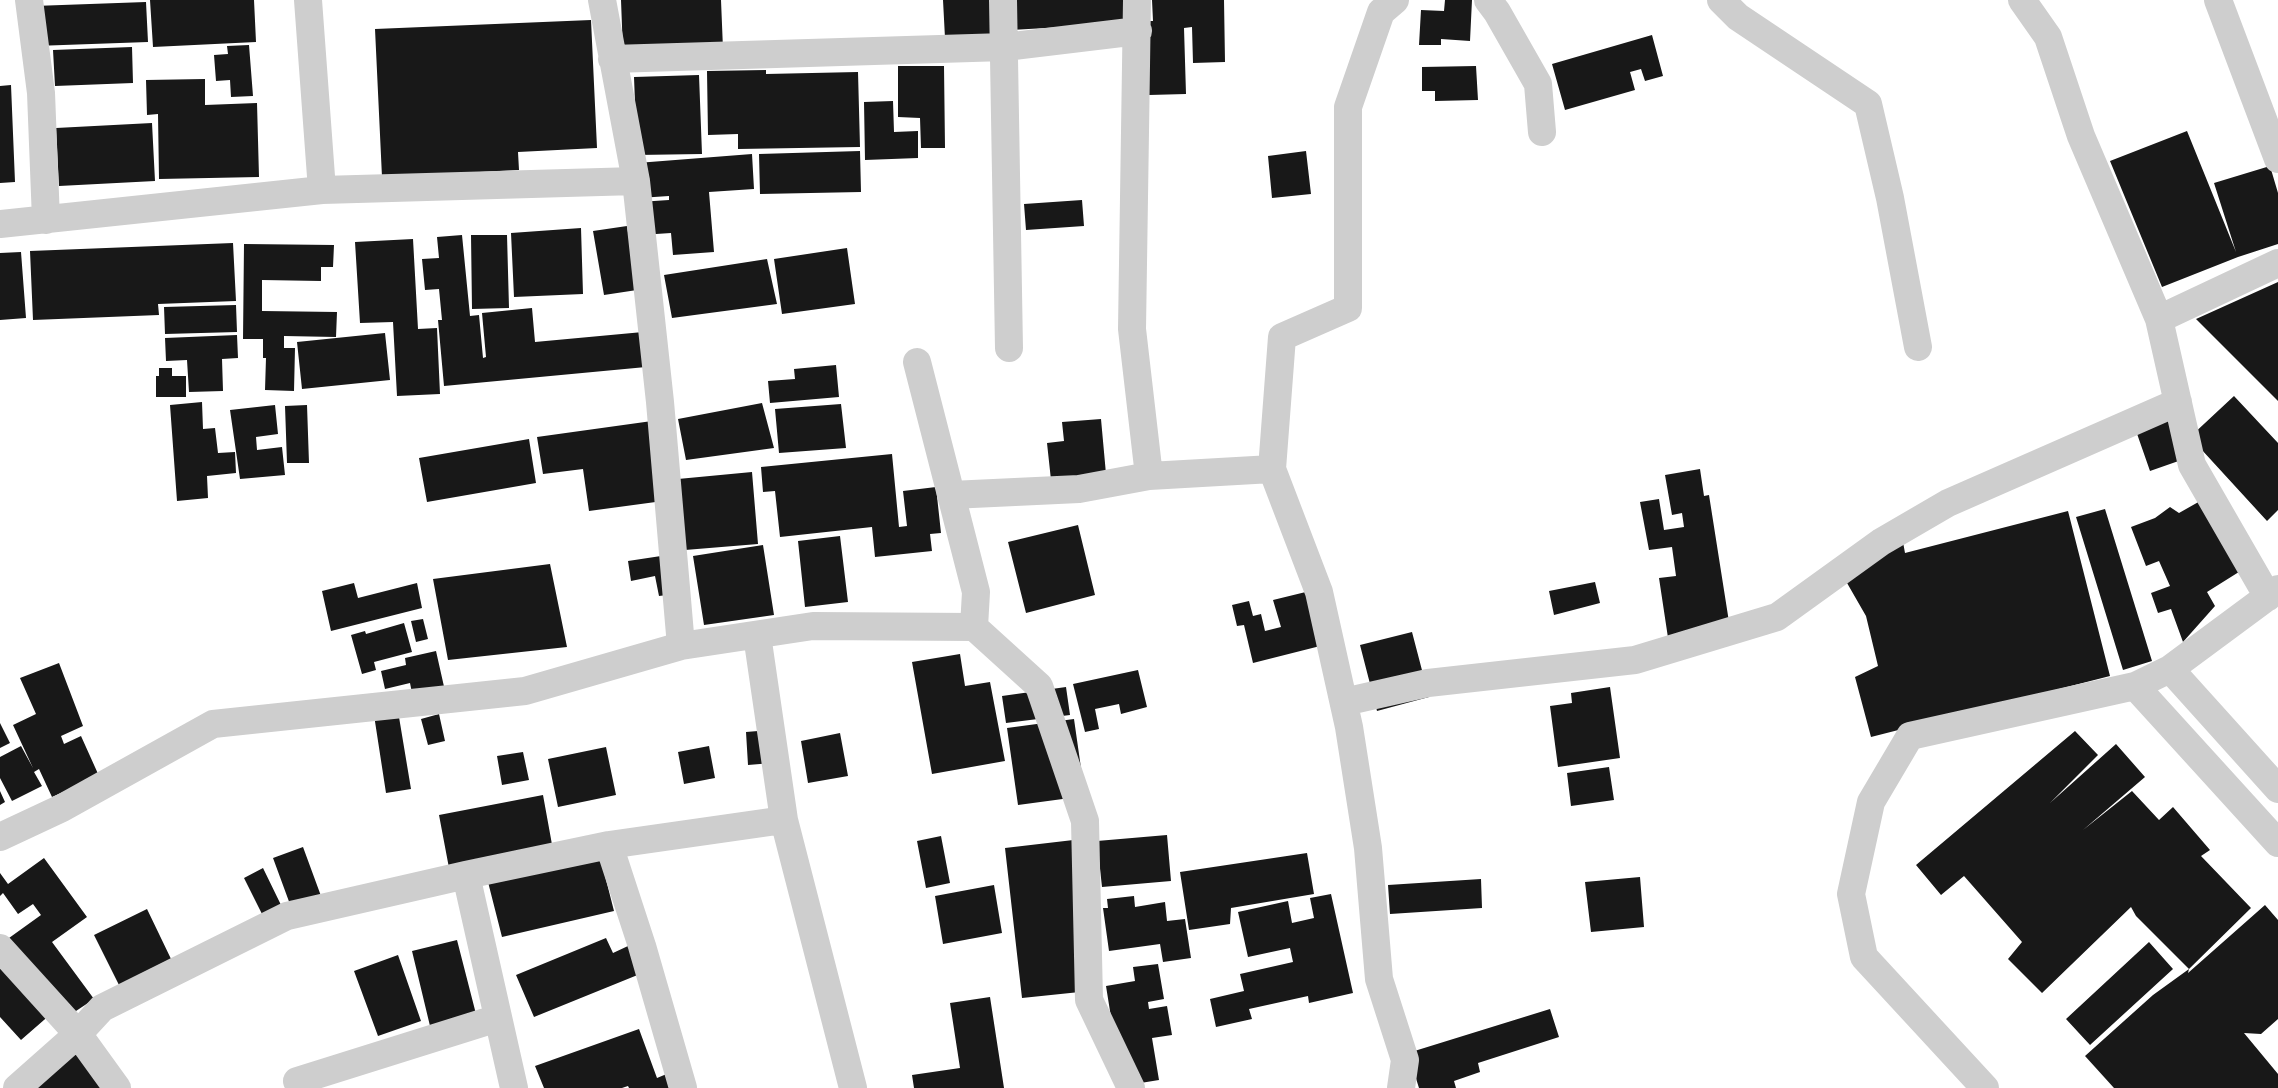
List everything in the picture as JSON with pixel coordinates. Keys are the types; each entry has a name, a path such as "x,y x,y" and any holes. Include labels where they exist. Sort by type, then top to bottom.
{"street":[{"path":"29,0 41,93 46,220"},
{"path":"308,0 322,190"},
{"path":"602,0 636,181 660,402 681,646"},
{"path":"1003,0 1009,348"},
{"path":"1137,0 1132,328 1149,476"},
{"path":"1394,0 1381,12 1348,107 1348,308 1282,336 1272,469 1319,592 1344,702 1368,848 1379,980 1405,1060 1401,1088"},
{"path":"1488,0 1497,12 1538,84 1542,132"},
{"path":"1721,0 1738,17 1868,104 1890,198 1918,347"},
{"path":"1985,1088 1864,957 1852,894 1870,802 1910,736 2135,686 2170,669 2273,593 2192,466 2159,319 2081,136 2048,37 2022,0"},
{"path":"2218,0 2278,159"},
{"path":"612,59 1005,47 1138,31"},
{"path":"0,224 322,190 636,181"},
{"path":"2159,319 2278,263"},
{"path":"917,362 976,592 974,627"},
{"path":"1344,702 1428,683 1635,660 1777,617 1881,542 1948,504 2178,402"},
{"path":"952,495 1079,489 1149,476 1272,469"},
{"path":"0,837 62,808 213,724 525,691 681,646 813,626 974,627 1039,686 1085,822 1089,1000 1131,1088"},
{"path":"757,635 784,820 854,1088"},
{"path":"2170,669 2278,789"},
{"path":"2135,686 2278,843"},
{"path":"17,1088 78,1034 102,1008 287,916 609,845 784,820"},
{"path":"609,845 642,946 683,1088"},
{"path":"466,875 514,1088"},
{"path":"0,948 78,1034 117,1088"},
{"path":"295,1086 498,1018"}],"building":[{"path":"150,0 254,0 256,42 153,47"},
{"path":"621,0 721,0 723,49 623,53"},
{"path":"943,0 1000,0 1002,35 945,38"},
{"path":"1009,0 1133,0 1134,23 1011,30"},
{"path":"1152,0 1224,0 1225,62 1193,63 1192,27 1184,28 1186,94 1149,95 1147,21 1153,21"},
{"path":"1445,0 1472,0 1470,41 1441,39 1441,45 1419,45 1421,10 1444,11"},
{"path":"146,2 148,42 35,46 34,6"},
{"path":"591,20 597,148 518,152 519,170 382,177 375,29"},
{"path":"1652,35 1663,76 1645,81 1641,69 1630,72 1635,90 1565,110 1552,64"},
{"path":"249,45 253,96 231,97 230,80 216,81 214,55 228,54 227,46"},
{"path":"132,47 133,83 55,86 53,50"},
{"path":"898,66 944,66 945,148 921,148 920,118 898,117"},
{"path":"1476,66 1478,100 1435,101 1435,91 1422,91 1422,67"},
{"path":"766,70 766,74 858,72 860,147 738,149 738,134 708,135 707,71"},
{"path":"699,75 702,154 637,155 634,77"},
{"path":"205,79 205,105 257,103 259,177 159,179 158,114 147,115 146,80"},
{"path":"11,85 15,182 0,183 0,86"},
{"path":"893,101 894,132 918,131 918,158 865,160 864,102"},
{"path":"152,123 155,181 59,186 56,128"},
{"path":"2187,131 2236,252 2214,183 2270,166 2278,193 2278,244 2238,257 2162,287 2110,161"},
{"path":"860,151 861,192 760,194 759,154"},
{"path":"1306,151 1311,194 1272,198 1268,156"},
{"path":"752,154 754,189 709,192 714,252 673,255 671,233 641,235 639,202 669,200 669,196 639,198 637,163"},
{"path":"1082,200 1084,226 1026,230 1024,204"},
{"path":"627,226 637,290 604,295 593,231"},
{"path":"581,228 583,294 514,297 511,233"},
{"path":"462,235 470,316 479,315 483,358 486,357 482,313 532,308 535,342 643,332 646,367 444,386 438,320 442,320 439,289 425,290 422,259 439,258 437,237"},
{"path":"471,235 507,235 509,308 472,309"},
{"path":"413,239 418,329 437,328 440,394 397,396 393,322 360,323 355,242"},
{"path":"233,243 236,301 158,304 159,315 33,320 30,251"},
{"path":"244,244 334,245 333,267 321,267 321,281 262,280 262,311 337,312 336,337 284,336 284,348 295,348 294,391 265,390 266,358 263,358 263,339 243,339"},
{"path":"847,248 855,304 782,314 774,259"},
{"path":"21,252 26,318 0,320 0,253"},
{"path":"767,259 777,304 672,318 664,275"},
{"path":"2278,282 2278,401 2196,319"},
{"path":"236,305 237,332 165,334 164,307"},
{"path":"385,333 390,380 302,389 297,342"},
{"path":"237,335 238,358 222,359 223,391 189,392 187,360 166,361 165,338"},
{"path":"836,365 839,397 770,403 768,381 795,379 794,369"},
{"path":"159,368 172,368 172,376 186,376 186,397 156,397 156,376 159,376"},
{"path":"2234,396 2278,443 2278,510 2267,521 2190,437"},
{"path":"202,402 203,429 215,428 218,453 235,452 236,473 207,476 208,498 177,501 170,405"},
{"path":"762,403 774,448 686,460 678,419"},
{"path":"841,404 846,448 779,453 775,409"},
{"path":"275,405 278,434 256,437 257,450 282,447 285,475 240,479 230,410"},
{"path":"307,405 309,463 287,463 285,406"},
{"path":"2175,414 2190,457 2150,471 2135,428"},
{"path":"1101,419 1106,474 1051,480 1047,443 1064,441 1062,422"},
{"path":"652,421 663,501 589,511 583,469 543,474 537,437"},
{"path":"529,439 536,483 427,502 419,458"},
{"path":"892,454 899,527 907,526 903,491 936,487 941,533 930,534 932,551 875,557 872,527 780,537 775,491 763,492 761,467"},
{"path":"1700,469 1704,496 1709,495 1732,641 1670,651 1659,578 1676,576 1672,547 1649,550 1640,502 1659,499 1664,530 1684,527 1682,513 1672,515 1665,475"},
{"path":"752,472 758,544 685,550 678,479"},
{"path":"2209,496 2250,565 2207,592 2215,606 2183,642 2171,609 2158,613 2151,593 2170,586 2159,561 2146,566 2131,527 2155,518 2170,507 2179,513"},
{"path":"2105,509 2152,661 2123,670 2076,517"},
{"path":"2068,511 2110,676 1871,737 1855,677 1878,666 1866,616 1843,576 1903,542 1905,553"},
{"path":"1078,525 1095,595 1026,613 1008,542"},
{"path":"840,536 848,602 805,607 798,541"},
{"path":"763,545 774,615 704,625 693,556"},
{"path":"661,556 667,595 659,596 655,576 631,581 628,561"},
{"path":"550,564 567,647 448,660 433,579"},
{"path":"1595,582 1600,603 1554,615 1549,591"},
{"path":"354,583 358,598 417,583 422,608 331,631 322,591"},
{"path":"1318,589 1332,643 1253,663 1244,625 1237,626 1232,605 1249,601 1253,616 1261,614 1265,631 1281,627 1273,600"},
{"path":"423,619 428,639 416,642 411,621"},
{"path":"404,623 412,652 374,662 376,670 362,674 351,635 365,631 366,634"},
{"path":"1412,632 1429,697 1377,711 1360,645"},
{"path":"436,651 445,691 413,698 410,683 385,689 381,671 406,665 405,658"},
{"path":"960,654 965,686 990,682 1005,761 932,774 912,662"},
{"path":"59,663 83,726 61,736 64,744 81,736 99,776 52,797 39,769 34,772 42,786 12,801 0,778 0,757 21,746 33,768 13,725 36,714 20,678"},
{"path":"1138,670 1147,707 1121,714 1119,704 1095,709 1099,729 1085,732 1073,684"},
{"path":"1066,687 1070,715 1006,723 1002,696"},
{"path":"1610,687 1620,758 1558,767 1550,706 1572,703 1571,693"},
{"path":"398,711 411,789 386,793 374,715"},
{"path":"439,714 445,741 428,745 421,719"},
{"path":"1074,719 1085,796 1018,805 1007,728"},
{"path":"0,723 10,743 0,748"},
{"path":"782,729 784,762 748,765 746,732"},
{"path":"2075,731 2098,755 2050,803 2116,744 2145,777 2083,830 2132,791 2159,820 2173,807 2210,850 2201,856 2251,908 2189,969 2136,916 2131,907 2042,993 2008,959 2022,942 1964,876 1941,895 1916,865"},
{"path":"840,733 848,776 808,783 801,741"},
{"path":"709,746 715,778 684,784 678,752"},
{"path":"606,747 616,795 558,807 548,759"},
{"path":"523,752 529,780 502,785 497,756"},
{"path":"1609,767 1614,800 1571,806 1567,773"},
{"path":"0,791 5,802 0,805"},
{"path":"543,795 553,850 449,868 439,815"},
{"path":"1167,835 1171,881 1102,887 1097,841"},
{"path":"941,836 950,883 926,888 917,841"},
{"path":"1082,839 1099,990 1022,998 1005,848"},
{"path":"303,847 321,896 291,907 273,858"},
{"path":"1307,853 1314,894 1231,908 1230,924 1189,930 1180,872"},
{"path":"600,856 614,911 502,937 488,882"},
{"path":"44,858 87,917 52,942 94,999 67,1017 9,938 41,915 33,904 18,914 3,893 0,896 0,873 8,884"},
{"path":"263,868 281,905 262,914 244,878"},
{"path":"1640,877 1644,927 1591,932 1585,882"},
{"path":"1481,879 1482,908 1390,914 1388,885"},
{"path":"994,885 1002,933 943,944 935,896"},
{"path":"1331,894 1353,993 1309,1003 1308,996 1249,1009 1252,1019 1216,1027 1210,999 1244,991 1240,974 1293,962 1290,948 1248,957 1238,912 1288,901 1292,923 1314,918 1310,898"},
{"path":"1134,896 1135,907 1165,902 1167,921 1185,919 1191,958 1163,962 1160,944 1109,951 1103,908 1108,908 1107,899"},
{"path":"2265,905 2278,920 2278,1019 2261,1034 2244,1033 2278,1074 2278,1088 2114,1088 2085,1056 2153,995 2189,969 2188,973"},
{"path":"147,909 172,961 120,987 94,935"},
{"path":"606,938 613,953 628,946 640,974 534,1017 516,975"},
{"path":"457,940 476,1014 430,1026 412,951"},
{"path":"2149,942 2173,969 2090,1045 2066,1019"},
{"path":"0,955 52,1013 21,1040 0,1017"},
{"path":"398,955 421,1021 378,1036 354,971"},
{"path":"1158,964 1164,999 1148,1002 1149,1009 1167,1006 1172,1035 1152,1038 1159,1080 1122,1086 1106,986 1135,981 1133,967"},
{"path":"990,997 1004,1088 914,1088 912,1075 960,1068 950,1003"},
{"path":"1550,1009 1559,1037 1478,1063 1480,1072 1454,1081 1456,1088 1419,1088 1408,1053"},
{"path":"639,1029 657,1078 669,1073 675,1088 629,1088 628,1086 622,1088 544,1088 535,1066"},
{"path":"75,1046 114,1088 30,1088"}]}
